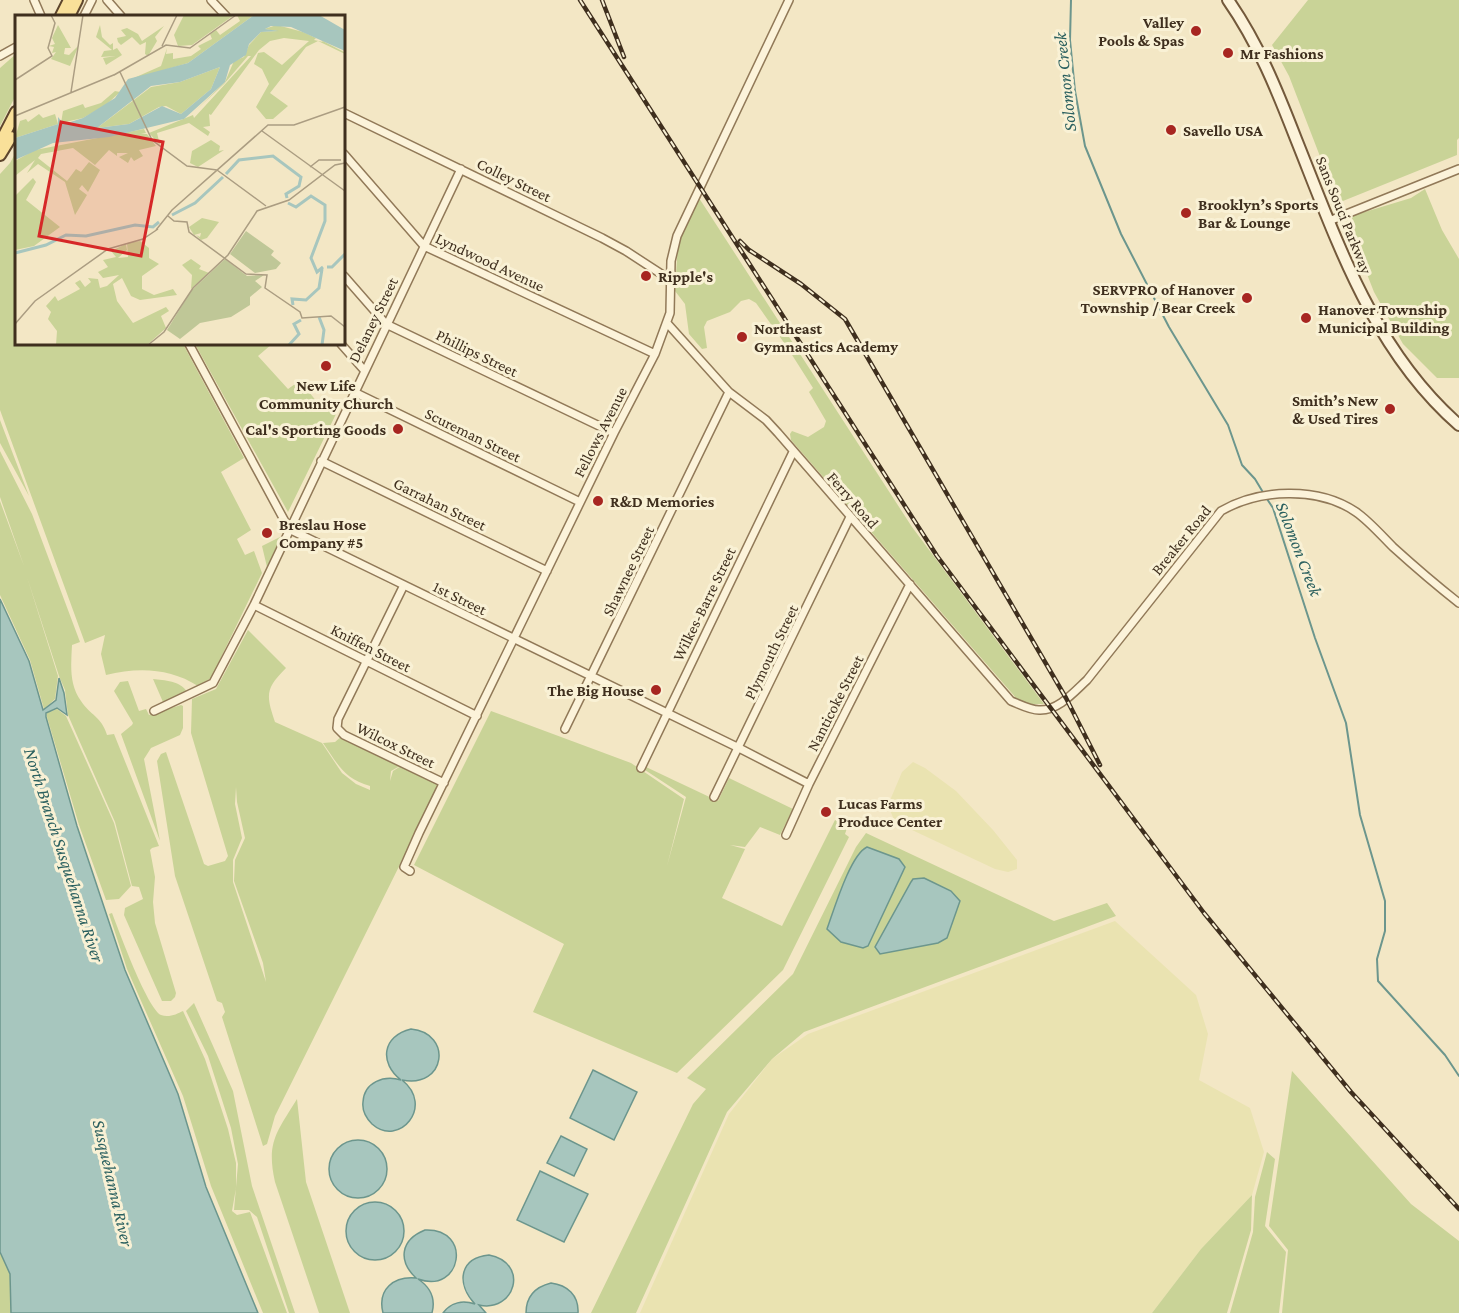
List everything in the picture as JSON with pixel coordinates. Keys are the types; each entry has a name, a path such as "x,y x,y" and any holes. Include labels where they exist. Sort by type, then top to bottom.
{"main road":[{"path":"62,15 69,0"},
{"path":"70,15 77,0"},
{"name":"Sans Souci Parkway","path":"1228,0 1255,44 1270,75 1354,281 1389,345 1410,373 1456,422"},
{"path":"0,143 15,114"},
{"path":"0,155 15,127"}],"street":[{"path":"34,0 41,15"},
{"path":"84,15 92,0"},
{"path":"107,0 120,15"},
{"path":"211,0 225,15"},
{"name":"Fellows Avenue","path":"407,869 444,783 580,502 655,354 670,313 669,279 672,249 789,0"},
{"path":"0,56 15,47"},
{"name":"Colley Street","path":"345,113 602,238 669,279"},
{"name":"Lyndwood Avenue","path":"345,155 424,246 655,354"},
{"name":"Delaney Street","path":"154,711 213,684 254,605 461,169"},
{"path":"1329,221 1459,169"},
{"name":"Phillips Street","path":"345,277 386,324 614,433"},
{"name":"Ferry Road","path":"667,323 729,392 765,420 1011,701"},
{"path":"190,345 289,529"},
{"path":"342,345 364,370"},
{"name":"Scureman Street","path":"354,392 580,502"},
{"name":"Shawnee Street","path":"565,729 729,392"},
{"path":"1456,422 1459,430"},
{"name":"Wilkes-Barre Street","path":"641,768 793,452"},
{"name":"Garrahan Street","path":"321,461 547,571"},
{"name":"Breaker Road","path":"1011,701 1037,710 1048,709 1074,693 1221,511 1238,502 1258,496 1318,495 1356,512 1425,576 1459,603"},
{"name":"Plymouth Street","path":"714,797 850,517"},
{"name":"1st Street","path":"289,529 809,784"},
{"name":"Nanticoke Street","path":"786,835 809,784 910,584"},
{"path":"366,661 404,585"},
{"name":"Kniffen Street","path":"254,605 477,716"},
{"name":"Wilcox Street","path":"366,661 338,719 337,728 344,735 444,783"}],"shaded area":[{"path":"913,762 956,791 993,830 1017,860 1017,869 1008,872 995,869 895,822 889,808 891,798 902,772"},
{"path":"1115,921 1196,995 1208,1034 1199,1080 1250,1108 1264,1152 1252,1195 1201,1249 1152,1313 640,1313 729,1114 772,1059 808,1034"}],"green space":[{"path":"1308,0 1459,0 1457,155 1338,203 1289,76 1272,45"},
{"path":"15,55 15,97 0,126 0,68"},
{"path":"15,154 15,345 184,345 244,458 221,472 251,530 237,539 245,555 254,551 262,573 211,678 198,686 165,672 142,670 106,675 101,654 105,635 85,643 0,410 0,174"},
{"path":"1425,189 1442,230 1459,259 1459,378 1437,378 1403,344 1374,292 1345,218 1411,198"},
{"path":"699,198 912,527 1044,704 1030,704 1017,699 791,440 792,431 808,437 824,427 826,421 809,392 813,388 756,303 749,299 741,301 730,312 707,321 704,327 707,348 702,349 689,334 685,304 675,291 678,243"},
{"path":"196,345 271,345 258,356 288,389 298,382 303,387 307,384 311,390 309,392 325,412 330,408 336,414 288,512"},
{"path":"0,420 29,496 0,443"},
{"path":"0,451 32,514 80,642 72,645 74,688 84,706 102,724 107,735 114,734 159,846 150,850 155,877 153,902 155,923 176,993 171,1001 162,1001 124,915 125,908 143,899 139,887 132,886 115,822 68,715 65,690 27,577 58,676 55,699 44,709 30,660 0,595 0,501 24,566 0,497"},
{"path":"281,537 267,567 262,546"},
{"path":"248,630 286,668 274,682 269,693 275,722 322,743 342,773 356,784 370,790 370,786 347,775 323,743 335,742 342,736 400,766 391,771 390,781 393,771 401,766 438,782 438,788 275,1116 267,1144 263,1146 222,1017 225,1012 222,1003 217,1001 175,876 157,761 161,754 166,752 204,864 208,866 225,861 228,856 191,733 192,699 216,689","holes":["236,787 245,838 235,860 234,881 263,963 266,982 233,882 233,860 242,838 235,804"]},
{"path":"153,679 177,683 187,692 163,702"},
{"path":"128,681 139,711 146,709 149,715 183,706 183,728 180,735 151,748 144,759 160,841 121,734 133,723 114,691 120,682"},
{"path":"57,709 66,716 114,823 131,886 119,899 106,900 79,825 47,717 47,713"},
{"path":"491,711 631,763 684,799 667,866 686,797 645,770 646,767 718,801 729,778 793,809 780,835 760,827 745,847 730,845 745,849 722,898 782,926 835,820 848,825 845,834 849,837 783,970 677,1073 533,1012 564,944 414,865"},
{"path":"866,833 1054,921 1107,903 1116,916 804,1032 772,1059 727,1112 636,1313 591,1313 693,1104 706,1089 687,1078 793,974 856,847"},
{"path":"112,913 148,999 161,1015 173,1015 183,1011 205,1059 228,1129 236,1163 236,1188 232,1211 237,1215 250,1212 287,1313 263,1313 211,1186 183,1096 127,969 109,914"},
{"path":"194,1003 233,1091 252,1186 295,1313 289,1313 257,1217 249,1210 234,1210 238,1164 231,1128 208,1056 186,1011"},
{"path":"1292,1071 1411,1204 1459,1241 1459,1313 1282,1313 1288,1250 1269,1226"},
{"path":"297,1099 306,1182 350,1313 319,1313 275,1182 272,1157 275,1138"},
{"path":"1267,1152 1275,1159 1265,1226 1286,1252 1279,1313 1230,1313 1253,1232 1255,1197"},
{"path":"1252,1195 1251,1230 1227,1313 1152,1313 1201,1249"},
{"path":"0,1252 10,1274 11,1313 0,1313"}],"water":[{"path":"0,599 29,661 43,710 56,700 59,678 67,715 57,708 46,713 46,717 77,826 125,970 178,1094 206,1187 258,1313 11,1313 10,1274 0,1252"},
{"path":"867,847 899,859 905,867 868,946 863,948 841,942 827,929 849,871"},
{"path":"924,878 951,891 960,901 947,938 938,943 880,954 875,947 911,882 913,879"},
{"path":"411,1029 424,1033 434,1040 439,1059 435,1069 428,1076 417,1081 402,1080 411,1090 415,1101 410,1121 393,1131 382,1130 366,1117 363,1105 364,1095 371,1085 382,1079 401,1080 389,1066 387,1051 394,1038"},
{"path":"593,1070 637,1092 614,1140 570,1118"},
{"path":"561,1136 587,1149 574,1176 547,1163"},
{"path":"352,1140 364,1140 379,1148 387,1163 387,1175 379,1190 364,1198 352,1198 337,1190 329,1175 329,1163 337,1148"},
{"path":"540,1171 588,1194 564,1242 517,1220"},
{"path":"369,1202 381,1202 396,1210 404,1225 404,1237 396,1252 381,1260 369,1260 354,1252 346,1237 346,1225 354,1210"},
{"path":"425,1230 440,1232 450,1239 455,1249 456,1260 452,1270 444,1278 433,1281 418,1279 431,1293 432,1313 383,1313 383,1297 389,1286 401,1279 416,1278 406,1265 404,1251 411,1239"},
{"path":"489,1255 502,1260 510,1267 513,1286 509,1295 502,1302 479,1305 486,1313 443,1313 457,1303 475,1304 465,1288 464,1273 471,1261"},
{"path":"551,1283 571,1292 578,1307 578,1313 526,1313 526,1307 533,1293 540,1287"}],"waterway":[{"name":"Solomon Creek","path":"1071,0 1070,40 1075,91 1085,146 1121,234 1169,327 1228,425 1242,465 1255,479 1264,494"},
{"name":"Solomon Creek","path":"1267,499 1273,508 1315,638 1346,723 1360,815 1385,901 1385,931 1377,959 1378,981 1445,1055 1459,1076"}],"railway":[{"path":"580,0 937,556 1204,913 1351,1092 1459,1209"},
{"path":"602,0 624,57"},
{"path":"740,241 749,250 801,284 845,319 1066,698 1100,765"}],"place":[{"name":"Valley Pools & Spas","path":"1196,31"},
{"name":"Mr Fashions","path":"1228,53"},
{"name":"Savello USA","path":"1171,130"},
{"name":"Brooklyn’s Sports Bar & Lounge","path":"1186,213"},
{"name":"Ripple's","path":"646,276"},
{"name":"SERVPRO of Hanover Township / Bear Creek","path":"1247,298"},
{"name":"Hanover Township Municipal Building","path":"1306,318"},
{"name":"Northeast Gymnastics Academy","path":"742,337"},
{"name":"New Life Community Church","path":"326,366"},
{"name":"Smith’s New & Used Tires","path":"1390,409"},
{"name":"Cal's Sporting Goods","path":"398,429"},
{"name":"R&D Memories","path":"598,501"},
{"name":"Breslau Hose Company #5","path":"267,533"},
{"name":"The Big House","path":"656,690"},
{"name":"Lucas Farms Produce Center","path":"826,812"}],"water label":[{"name":"North Branch Susquehanna River","path":"64,855"},
{"name":"Susquehanna River","path":"113,1183"}]}
